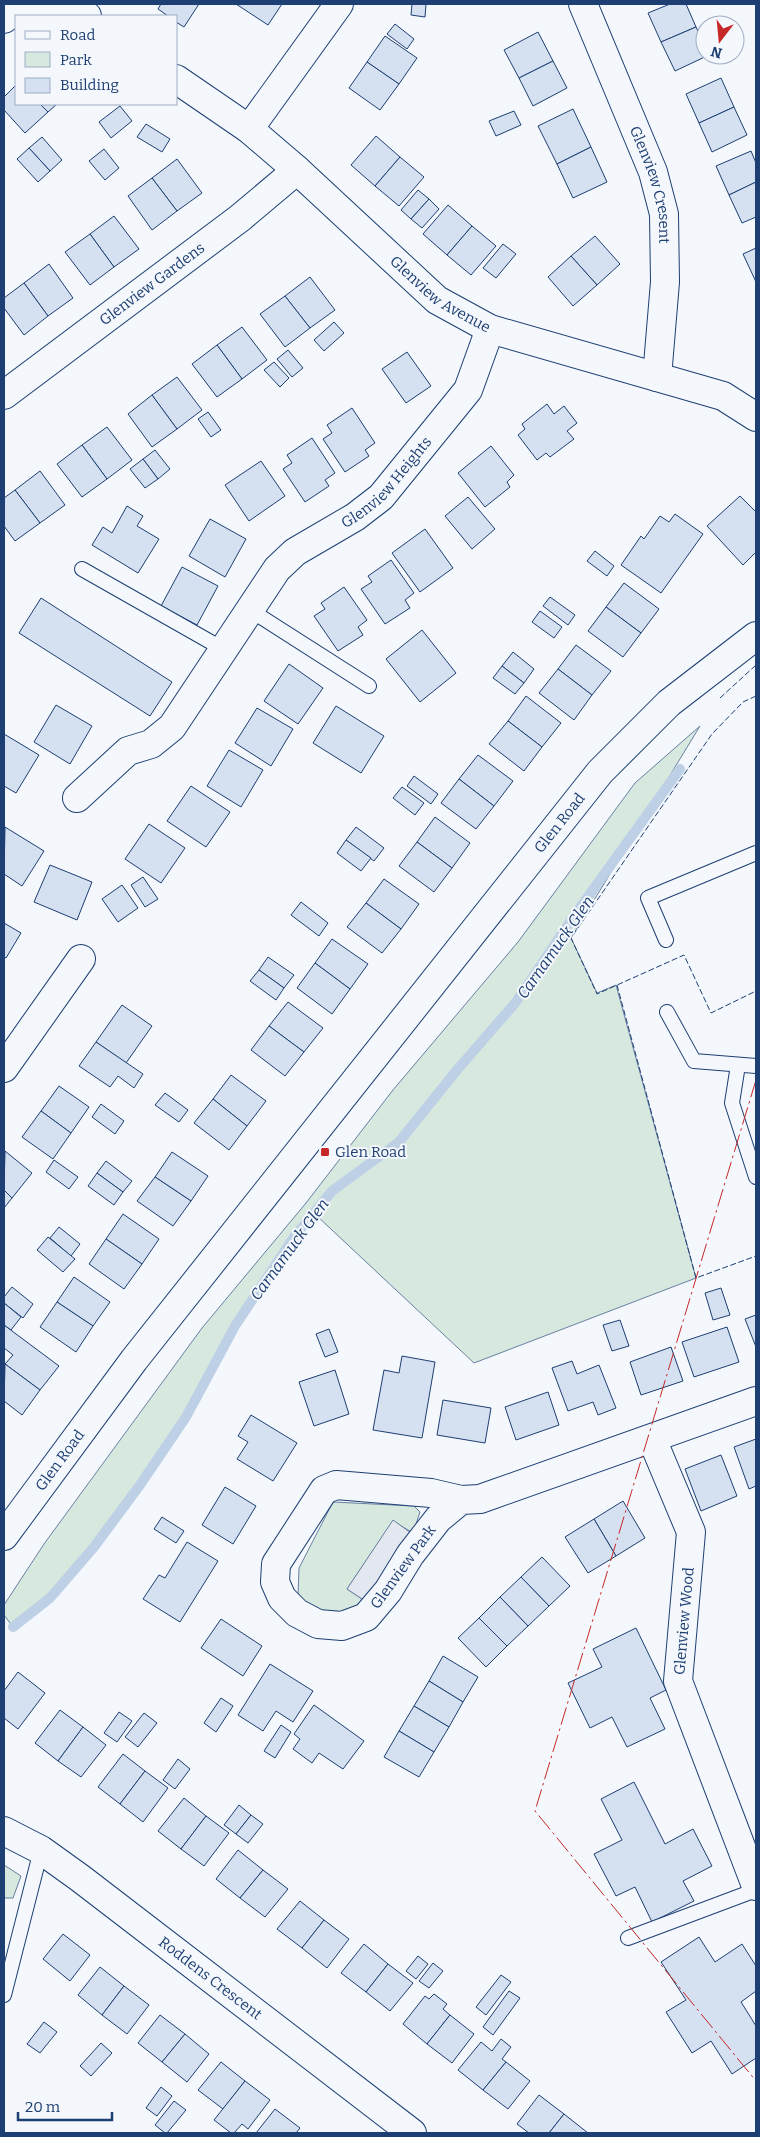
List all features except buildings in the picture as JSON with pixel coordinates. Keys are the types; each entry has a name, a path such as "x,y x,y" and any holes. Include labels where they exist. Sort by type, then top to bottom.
{"street":[{"path":"4,18 17,9 40,4 63,6 85,15"},
{"path":"249,129 339,4"},
{"name":"Glenview Cresent","path":"583,4 653,172 664,214 665,282 657,377"},
{"name":"Glenview Avenue","path":"178,80 249,129 297,170 437,300 490,329 723,396 756,417"},
{"name":"Glenview Gardens","path":"4,395 240,218 297,170"},
{"name":"Glenview Heights","path":"77,798 128,751 151,744 172,727 277,570 295,552 354,517 381,497 468,390 490,329"},
{"name":"Glen Road","path":"4,1536 134,1360 600,772 670,703 756,636"},
{"path":"4,1068 81,959"},
{"name":"Glenview Park","path":"461,1500 438,1519 410,1555 388,1591 366,1617 342,1626 318,1624 297,1613 282,1598 276,1582 276,1564 324,1490 336,1484 431,1493 461,1500 480,1499 514,1489 756,1402"},
{"name":"Glenview Wood","path":"652,1439 691,1532 678,1681 756,1886"},
{"name":"Roddens Crescent","path":"4,1831 41,1850 80,1878 412,2133"}],"lane":[{"path":"82,569 223,649"},
{"path":"250,610 369,686"},
{"path":"666,940 648,898 756,853"},
{"path":"668,1012 694,1061 756,1066"},
{"path":"738,1065 732,1103 756,1176"},
{"path":"4,1996 41,1850"},
{"path":"628,1938 756,1890"}],"green space":[{"path":"700,726 571,938 597,993 616,985 696,1278 474,1363 317,1216 294,1237 235,1326 189,1412 140,1485 54,1593 13,1627 4,1615 4,1605 44,1544 202,1328 306,1203 393,1090 518,942 635,783"},
{"path":"333,1502 414,1506 420,1512 413,1533 393,1521 347,1589 365,1601 364,1605 332,1615 308,1606 298,1596 299,1568"},
{"path":"4,1865 21,1876 13,1898 4,1898"}],"shaded area":[{"path":"393,1520 411,1533 365,1601 347,1589"}],"waterway":[{"name":"Carnamuck Glen","path":"13,1627 50,1598 94,1547 140,1485 186,1417 235,1326 294,1237 332,1191 399,1142 457,1070 516,1002 574,916 680,769"}],"fence":[{"path":"720,698 756,665"},
{"path":"756,696 743,702 712,734 571,938 597,994 684,955 711,1013 756,991"},
{"path":"617,985 696,1278 756,1256"}],"power":[{"path":"756,1080 535,1811 756,2081"}],"place":[{"name":"Glen Road","path":"325,1152"}]}
